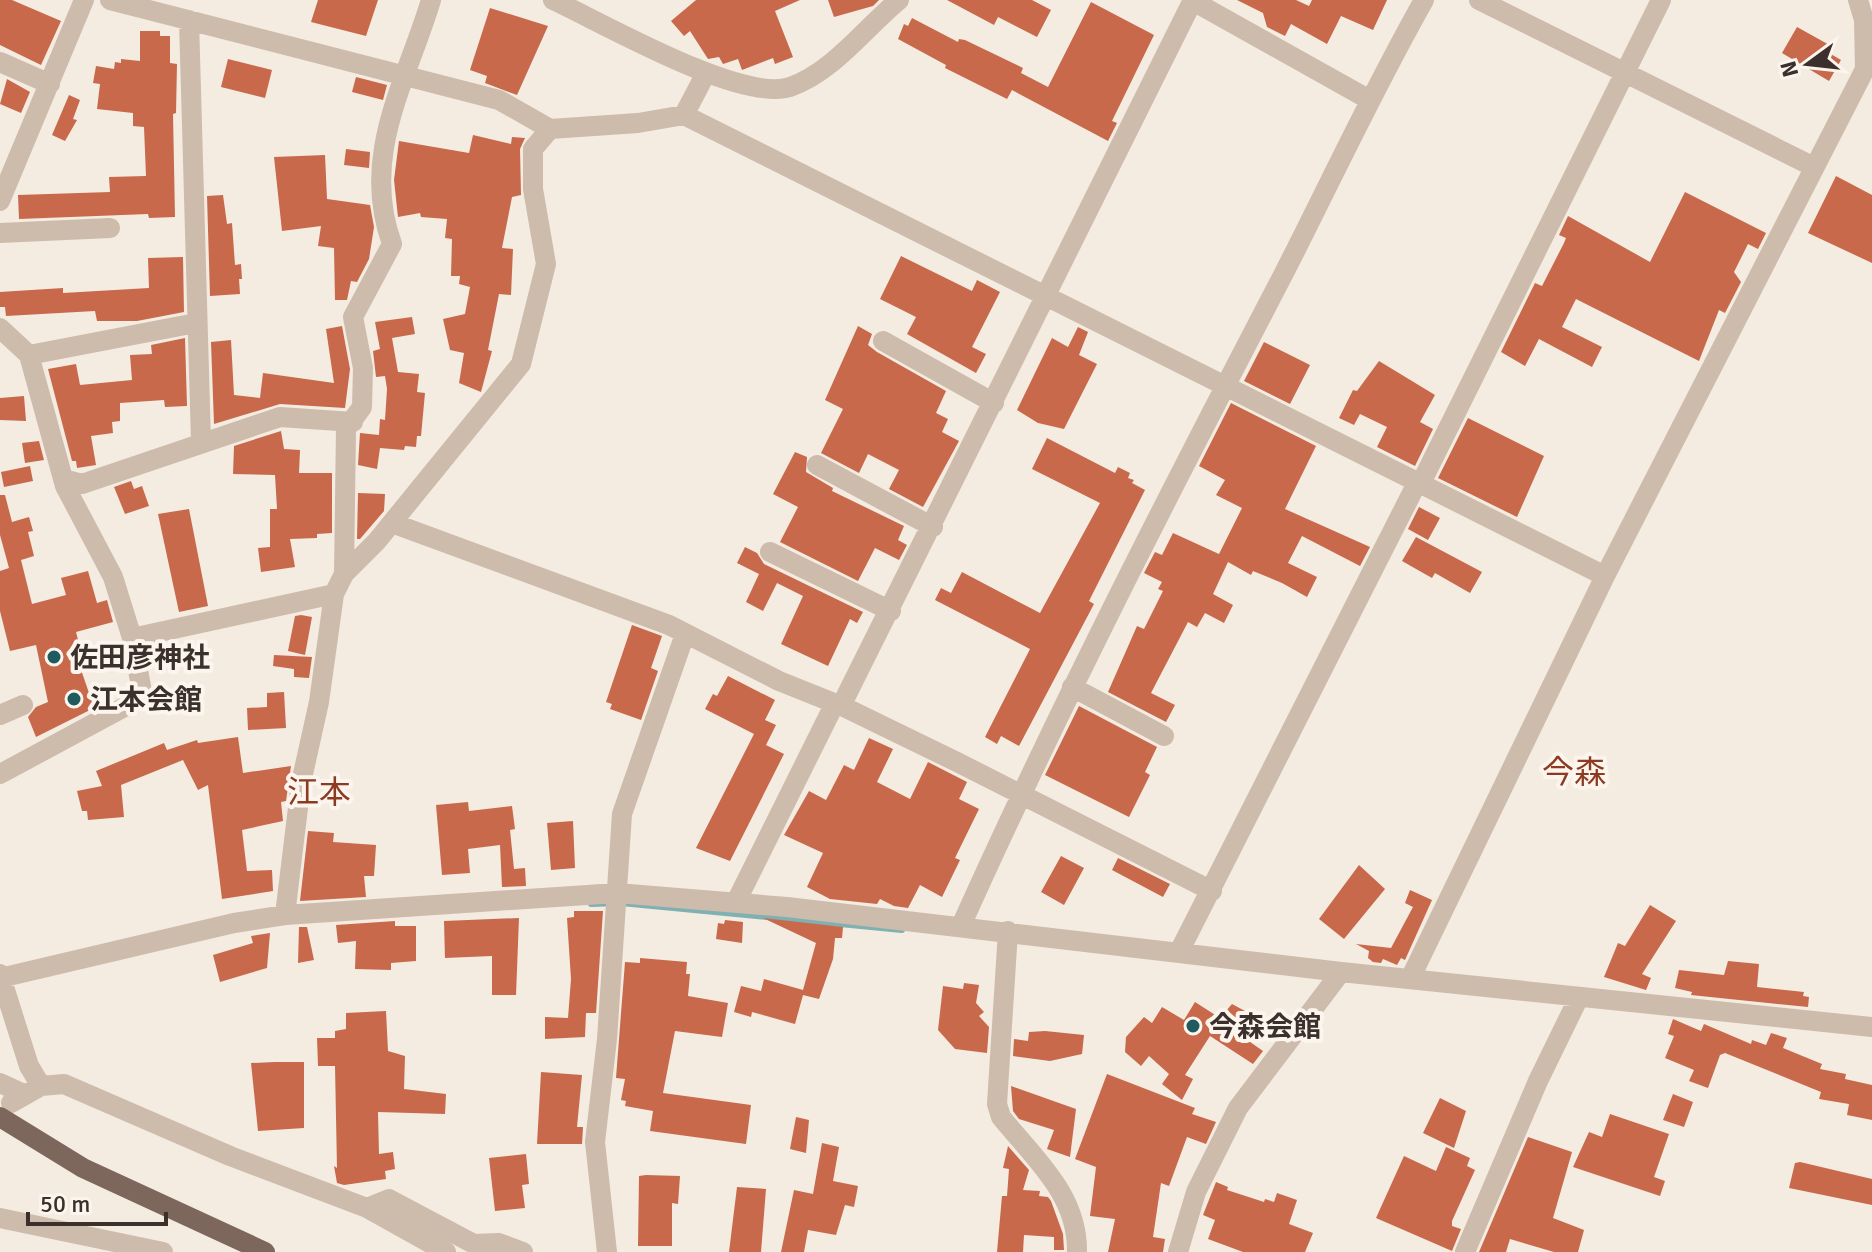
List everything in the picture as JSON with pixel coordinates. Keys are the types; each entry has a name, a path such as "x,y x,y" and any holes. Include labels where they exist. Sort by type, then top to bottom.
{"main road":[{"path":"19,1100 83,1168 265,1252"}],"street":[{"path":"0,201 7,164 50,84 84,0"},
{"path":"110,0 499,100 550,129 638,123 684,115 1605,576"},
{"path":"344,574 346,429 362,407 363,368 353,317 392,244 382,215 382,155 389,114 405,78 431,0"},
{"path":"553,0 706,73 759,89 792,86 826,67 876,8 899,0"},
{"path":"736,902 891,611 1193,0 1368,99"},
{"path":"961,926 1072,687 1224,384 1284,273 1368,99 1424,0"},
{"path":"1479,0 1812,166"},
{"path":"1179,952 1661,0"},
{"path":"1410,979 1605,576 1812,166 1869,70 1864,20 1858,0"},
{"path":"189,20 201,442"},
{"path":"0,62 50,84"},
{"path":"684,115 706,73"},
{"path":"285,915 301,783 319,702 334,594 344,574 392,523 521,364 546,264 533,189 533,149 550,129"},
{"path":"0,233 110,228"},
{"path":"29,355 196,323"},
{"path":"0,328 29,355 63,479 80,521 113,577 132,638 143,697 0,774"},
{"path":"883,341 994,403"},
{"path":"63,479 82,484 280,417 353,422"},
{"path":"817,465 933,527"},
{"path":"392,523 685,634 1020,794 1212,891"},
{"path":"770,552 891,611"},
{"path":"132,638 334,594"},
{"path":"607,1252 595,1142 607,1039 622,814 685,634"},
{"path":"1072,687 1164,736"},
{"path":"0,715 23,705"},
{"path":"19,1100 29,1066 1,977 234,923 285,915 617,893 736,902 1008,931 1341,972 1872,1027"},
{"path":"1008,931 997,1104 1001,1117 1070,1203 1077,1234 1077,1252"},
{"path":"1178,1252 1196,1192 1238,1108 1341,972"},
{"path":"1465,1252 1532,1095 1579,997"},
{"path":"0,1083 19,1100"},
{"path":"19,1100 64,1084 230,1156 367,1208 446,1252"},
{"path":"367,1208 389,1199 474,1244 499,1243 523,1252"},
{"path":"0,1218 163,1252"}],"building":[{"path":"0,0 12,0 61,21 41,65 0,45"},
{"path":"318,0 378,0 366,36 311,22"},
{"path":"696,0 800,0 775,11 793,57 775,64 773,58 742,70 738,59 723,64 719,57 708,59 690,31 684,36 671,21"},
{"path":"828,0 879,0 873,6 834,17"},
{"path":"947,0 1032,0 1051,10 1037,37 998,17 994,25"},
{"path":"1237,0 1296,0 1309,6 1312,0 1387,0 1373,30 1341,16 1327,44 1291,24 1285,36 1267,27 1263,13"},
{"path":"1091,2 1154,35 1112,121 1117,123 1108,141 1012,90 1007,99 945,68 946,65 898,39 904,24 908,26 912,18 958,42 959,39 965,40 1023,68 1021,73 1048,87"},
{"path":"490,8 548,26 517,95 485,83 487,76 470,70"},
{"path":"1797,27 1833,47 1829,53 1841,60 1829,81 1782,53"},
{"path":"140,31 160,31 160,36 170,36 170,63 177,64 176,113 173,114 175,217 149,218 148,214 19,219 18,195 110,192 109,177 146,176 144,127 133,126 133,113 97,109 100,84 93,83 96,66 114,69 115,62 121,63 121,59 140,61"},
{"path":"228,59 272,70 265,98 221,87"},
{"path":"356,77 387,85 383,100 352,92"},
{"path":"7,79 30,92 21,113 0,104"},
{"path":"69,95 80,100 73,119 77,120 65,141 52,135"},
{"path":"473,135 511,144 512,137 525,138 520,149 521,195 512,197 502,248 513,249 511,295 499,294 488,350 492,351 481,392 459,383 464,353 450,350 443,319 465,314 470,287 459,284 460,276 451,276 452,239 445,238 447,219 421,217 420,213 398,217 394,180 399,141 469,153"},
{"path":"346,149 370,152 369,168 344,165"},
{"path":"325,155 327,199 370,205 374,227 369,259 357,282 351,281 347,300 335,300 334,248 318,246 321,226 282,231 274,157"},
{"path":"1836,176 1872,195 1872,263 1808,233"},
{"path":"1685,192 1766,233 1758,249 1748,244 1734,272 1741,282 1725,313 1719,310 1699,361 1576,299 1562,327 1602,347 1592,367 1539,339 1525,366 1501,352 1535,283 1542,286 1564,243 1566,238 1559,235 1568,216 1650,262"},
{"path":"223,195 227,224 232,223 235,265 241,264 242,279 239,279 240,294 210,296 207,196"},
{"path":"901,256 972,291 977,280 1000,292 972,347 986,354 976,373 907,334 916,317 880,299"},
{"path":"183,257 184,312 137,321 97,321 95,311 6,316 5,307 0,307 0,292 63,288 63,293 149,288 148,258"},
{"path":"412,317 415,334 392,338 398,372 419,374 417,392 425,393 421,436 417,436 416,447 405,446 404,450 380,448 377,469 358,465 360,433 379,435 380,419 385,420 387,389 385,376 376,377 373,351 380,349 375,322"},
{"path":"342,326 350,369 345,408 280,404 214,424 211,342 231,340 234,395 260,398 263,373 334,383 326,329"},
{"path":"858,326 872,334 868,345 877,352 946,391 936,413 948,419 942,432 959,441 923,507 889,489 899,470 868,454 859,473 821,453 843,409 825,400"},
{"path":"1078,327 1088,332 1079,355 1097,364 1064,429 1038,423 1017,410 1052,338 1068,347"},
{"path":"185,338 187,406 165,407 164,400 120,403 120,421 112,422 113,433 91,436 96,465 77,468 76,461 72,461 48,369 76,364 80,385 132,380 130,355 152,354 151,345"},
{"path":"1264,342 1310,365 1290,404 1244,381"},
{"path":"1379,361 1435,395 1420,422 1433,429 1415,466 1377,447 1387,427 1360,414 1354,425 1339,418 1353,390 1357,391"},
{"path":"24,396 26,421 0,420 0,398"},
{"path":"1231,403 1316,446 1285,509 1370,547 1360,566 1302,536 1288,563 1317,577 1307,597 1282,583 1253,571 1251,575 1228,562 1213,594 1233,605 1224,623 1205,613 1197,627 1188,622 1151,693 1175,705 1166,722 1108,692 1137,626 1144,629 1163,591 1158,589 1162,582 1144,573 1155,552 1162,555 1173,533 1219,554 1242,508 1216,495 1225,480 1199,466"},
{"path":"1468,418 1544,456 1517,517 1438,478"},
{"path":"281,431 284,449 300,450 299,473 332,473 332,533 317,534 317,538 290,539 295,567 261,572 258,548 270,547 270,509 277,509 275,475 233,474 234,446"},
{"path":"1047,438 1115,473 1118,467 1130,473 1128,478 1134,480 1132,483 1145,490 1089,601 1094,604 1019,746 1001,736 997,744 985,737 1030,649 935,600 941,588 951,593 962,572 1040,613 1100,503 1032,469"},
{"path":"39,441 44,460 25,463 22,443"},
{"path":"795,452 807,457 806,472 833,488 832,491 904,526 898,540 907,545 899,560 875,548 858,581 780,542 798,507 773,494"},
{"path":"30,466 33,481 4,487 1,472"},
{"path":"131,481 134,489 142,486 149,506 125,514 114,487"},
{"path":"358,493 385,494 384,511 360,539 357,539"},
{"path":"0,495 5,495 12,522 29,517 33,531 28,532 34,556 21,560 32,604 66,595 61,578 88,571 97,603 107,600 113,622 76,632 84,663 79,664 89,693 97,690 102,704 36,737 28,717 36,707 48,702 36,645 10,651 0,611 0,571 9,568 0,535"},
{"path":"1419,507 1440,518 1428,540 1408,529"},
{"path":"189,509 208,606 179,612 158,514"},
{"path":"1416,537 1482,572 1470,593 1435,573 1432,578 1402,561"},
{"path":"745,547 757,553 764,564 863,612 857,623 850,619 828,666 781,644 803,596 777,583 763,611 746,602 759,574 737,563"},
{"path":"295,616 312,617 305,655 288,651"},
{"path":"632,625 662,636 651,668 658,671 641,720 610,709 612,704 606,702"},
{"path":"274,655 312,657 309,678 294,677 294,669 273,666"},
{"path":"728,676 775,700 765,720 776,725 766,745 784,754 730,861 696,848 754,734 705,709 713,694 717,696"},
{"path":"284,692 286,728 248,730 247,708 267,707 267,693"},
{"path":"1079,706 1157,747 1145,772 1150,775 1129,817 1045,775"},
{"path":"238,737 243,773 291,766 286,801 281,802 283,821 242,830 247,871 272,870 273,891 222,899 208,785 198,790 183,760 121,785 124,817 88,820 87,811 82,811 77,791 102,786 96,771 164,743 167,750 197,740 198,743"},
{"path":"869,738 893,749 877,782 910,799 928,762 967,782 959,799 979,809 955,858 960,860 942,897 920,885 908,908 880,899 877,904 830,899 807,887 823,853 784,835 809,791 826,800 844,765 854,770"},
{"path":"468,802 469,811 512,806 515,829 510,830 514,869 525,868 526,886 502,887 500,845 468,849 470,873 442,875 436,805"},
{"path":"573,821 575,868 551,870 547,823"},
{"path":"308,831 334,833 333,842 376,845 374,876 364,876 366,897 300,901"},
{"path":"1061,856 1084,868 1064,905 1041,892"},
{"path":"1118,858 1170,884 1163,897 1112,870"},
{"path":"1359,865 1385,889 1344,939 1319,919"},
{"path":"1410,890 1432,900 1405,960 1401,958 1397,965 1383,959 1381,963 1373,962 1368,958 1369,951 1356,944 1391,948 1413,907 1405,903"},
{"path":"1650,905 1676,921 1642,974 1651,978 1646,990 1604,977 1618,943 1625,946"},
{"path":"574,911 603,911 596,1013 586,1013 585,1037 545,1039 545,1017 568,1018 571,979 567,918 574,917"},
{"path":"519,918 516,995 492,995 492,956 445,958 444,921"},
{"path":"763,918 843,927 842,938 835,938 833,959 819,999 803,995 795,1024 752,1012 751,1017 734,1012 741,986 761,991 764,979 803,990 816,943"},
{"path":"725,920 743,922 742,943 716,939 718,923 724,924"},
{"path":"395,921 395,926 416,926 416,961 391,963 391,970 355,969 356,941 338,943 336,925"},
{"path":"299,927 307,927 314,960 298,963"},
{"path":"270,933 267,968 220,982 213,955 253,943 251,936"},
{"path":"640,958 687,962 686,974 690,974 688,996 728,1003 722,1037 675,1031 663,1093 751,1105 746,1144 650,1131 653,1111 625,1106 626,1101 621,1100 625,1079 616,1078 625,962 640,963"},
{"path":"1728,961 1759,964 1757,987 1804,992 1803,996 1809,997 1808,1007 1691,995 1692,992 1675,988 1679,970 1724,975"},
{"path":"964,983 979,985 976,1003 984,1012 979,1016 989,1027 987,1053 955,1049 938,1030 943,986 963,989"},
{"path":"1195,1002 1220,1018 1232,1004 1245,1011 1242,1016 1251,1022 1240,1035 1263,1051 1253,1064 1210,1036 1185,1075 1193,1079 1182,1100 1162,1084 1169,1074 1149,1056 1141,1066 1125,1052 1126,1037 1144,1017 1152,1023 1162,1007 1184,1020"},
{"path":"386,1011 388,1051 405,1056 404,1089 446,1094 445,1114 378,1112 379,1154 393,1152 395,1169 385,1171 386,1179 344,1185 337,1183 334,1166 337,1168 335,1066 318,1066 317,1038 335,1038 335,1031 346,1029 346,1013"},
{"path":"1673,1019 1701,1031 1704,1024 1751,1044 1752,1040 1766,1045 1771,1033 1787,1038 1783,1048 1822,1064 1820,1069 1846,1074 1845,1079 1872,1085 1872,1120 1847,1115 1849,1104 1819,1099 1821,1092 1725,1053 1720,1055 1708,1088 1689,1081 1694,1070 1665,1058 1674,1036 1668,1034"},
{"path":"1029,1032 1084,1035 1082,1054 1050,1061 1013,1056 1014,1039 1028,1041"},
{"path":"304,1062 304,1128 258,1131 251,1063"},
{"path":"541,1072 582,1075 577,1127 583,1127 582,1144 537,1144"},
{"path":"1107,1074 1195,1108 1192,1114 1216,1122 1206,1144 1187,1137 1169,1186 1161,1183 1153,1237 1165,1239 1163,1252 1108,1252 1115,1219 1090,1216 1096,1167 1075,1159"},
{"path":"1011,1086 1076,1109 1070,1157 1047,1149 1054,1130 1019,1119 1013,1111"},
{"path":"1673,1094 1693,1102 1684,1127 1663,1120"},
{"path":"1440,1098 1466,1111 1454,1148 1423,1133"},
{"path":"1610,1114 1669,1134 1654,1177 1665,1181 1660,1196 1573,1167 1589,1132 1602,1137"},
{"path":"796,1117 809,1120 806,1153 790,1149"},
{"path":"1528,1137 1572,1152 1553,1218 1584,1230 1578,1252 1554,1252 1510,1239 1506,1252 1479,1252"},
{"path":"822,1143 839,1147 833,1181 858,1186 854,1207 845,1205 836,1235 808,1230 804,1252 781,1252 794,1190 813,1194"},
{"path":"1008,1146 1029,1170 1023,1190 1040,1191 1039,1196 1048,1197 1051,1201 1063,1234 1064,1250 1054,1250 1054,1237 1024,1235 1023,1252 997,1252 1002,1196 1007,1196 1009,1169 1003,1168"},
{"path":"1446,1147 1470,1158 1467,1166 1475,1170 1452,1221 1452,1226 1461,1229 1452,1251 1376,1218 1404,1156 1436,1171"},
{"path":"526,1154 529,1184 522,1185 525,1208 495,1211 489,1158"},
{"path":"1795,1163 1872,1179 1872,1205 1789,1188"},
{"path":"639,1176 680,1176 678,1204 672,1203 672,1246 638,1246"},
{"path":"1216,1182 1228,1187 1227,1190 1264,1202 1265,1199 1274,1202 1277,1193 1297,1200 1289,1224 1313,1233 1305,1252 1243,1252 1208,1239 1215,1220 1203,1215"},
{"path":"737,1187 766,1189 761,1252 729,1252"}],"waterway":[{"path":"591,904 621,903 902,930"}],"place":[{"name":"佐田彦神社","path":"54,657"},
{"name":"江本会館","path":"74,699"},
{"name":"今森会館","path":"1193,1026"}],"district":[{"name":"今森","path":"1574,772"},
{"name":"江本","path":"319,792"}]}
